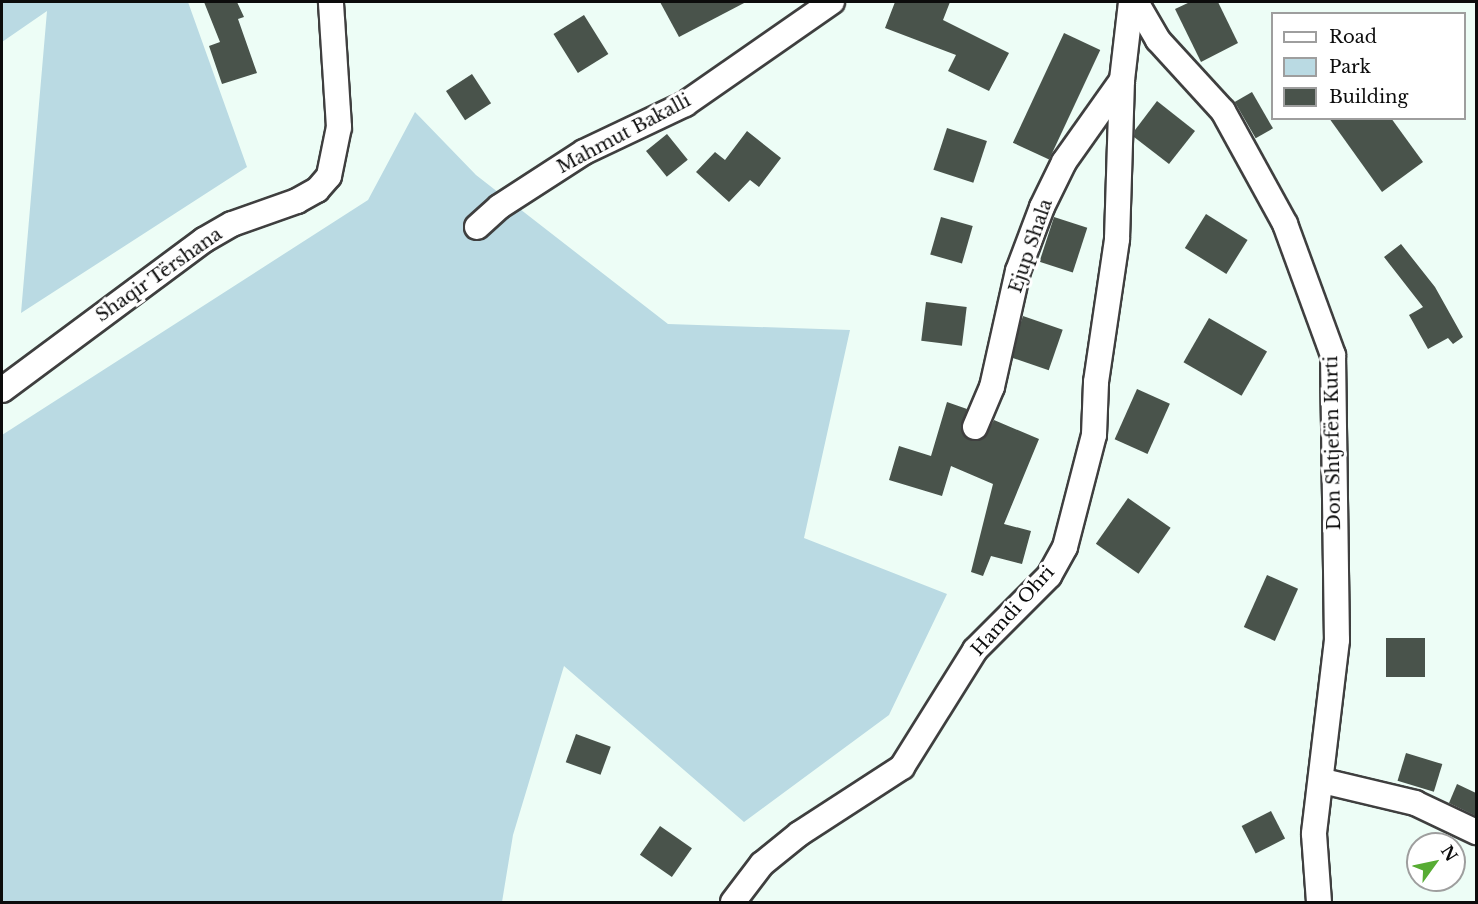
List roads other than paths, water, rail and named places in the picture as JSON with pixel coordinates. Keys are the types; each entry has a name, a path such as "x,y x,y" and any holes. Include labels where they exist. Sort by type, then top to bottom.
{"street":[{"name":"Shaqir Tërshana","path":"2,390 204,240 232,224 297,201 317,190 329,176 339,127 331,2"},
{"name":"Mahmut Bakalli","path":"477,227 499,207 584,152 685,104 832,2"},
{"name":"Don Shtjefën Kurti","path":"1122,80 1134,2"},
{"name":"Don Shtjefën Kurti","path":"1134,2 1158,40 1223,111 1285,224 1333,355 1337,640 1323,781 1314,834 1319,903"},
{"name":"Ejup Shala","path":"975,427 992,387 1018,271 1042,207 1064,162 1122,80"},
{"name":"Hamdi Ohri","path":"733,903 762,864 799,834 902,767 975,650 1049,576 1065,547 1094,435 1096,382 1117,239 1122,80"},
{"path":"1323,781 1415,803 1476,832"}]}
